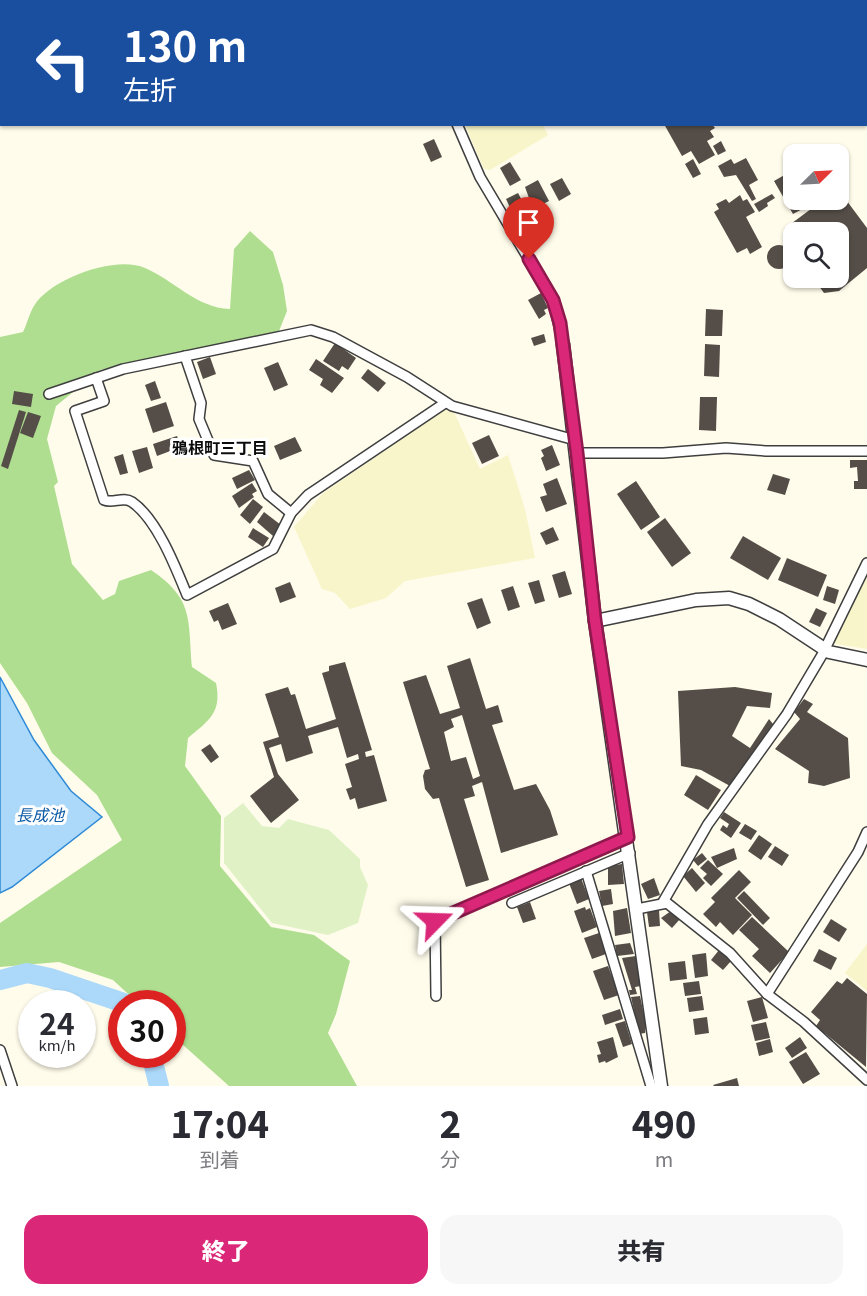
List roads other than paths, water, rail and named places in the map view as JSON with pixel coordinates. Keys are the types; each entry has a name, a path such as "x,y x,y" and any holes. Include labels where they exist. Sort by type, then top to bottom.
{"street":[{"path":"458,126 480,177 553,300 563,344 595,621 628,837 661,1086"},
{"path":"49,394 96,378 185,356 311,330 333,337 407,377 445,403 575,440"},
{"path":"185,356 201,403 199,418 209,448 214,455 253,461 268,494 291,513"},
{"path":"96,378 104,401 75,411 104,500 125,499 132,502 147,519 175,564 188,595 273,549 291,513 308,495 445,403"},
{"path":"577,453 663,453 726,448 766,451 867,450"},
{"path":"637,909 663,902 708,824 779,726 825,649 867,563"},
{"path":"595,621 696,600 729,598 749,604 779,619 829,652 867,660"},
{"path":"767,994 858,852 867,832"},
{"path":"436,996 435,921 628,837"},
{"path":"512,903 630,853"},
{"path":"586,871 651,1086"},
{"path":"663,902 730,953 767,994 804,1022 867,1080"},
{"path":"0,1050 12,1086"}],"water":[{"name":"長成池","path":"0,677 34,740 71,791 102,817 12,887 0,893"}],"waterway":[{"path":"0,980 27,973 50,978 108,998"},
{"path":"154,1068 159,1086"}],"district":[{"name":"鴉根町三丁目","path":"220,447"}]}
